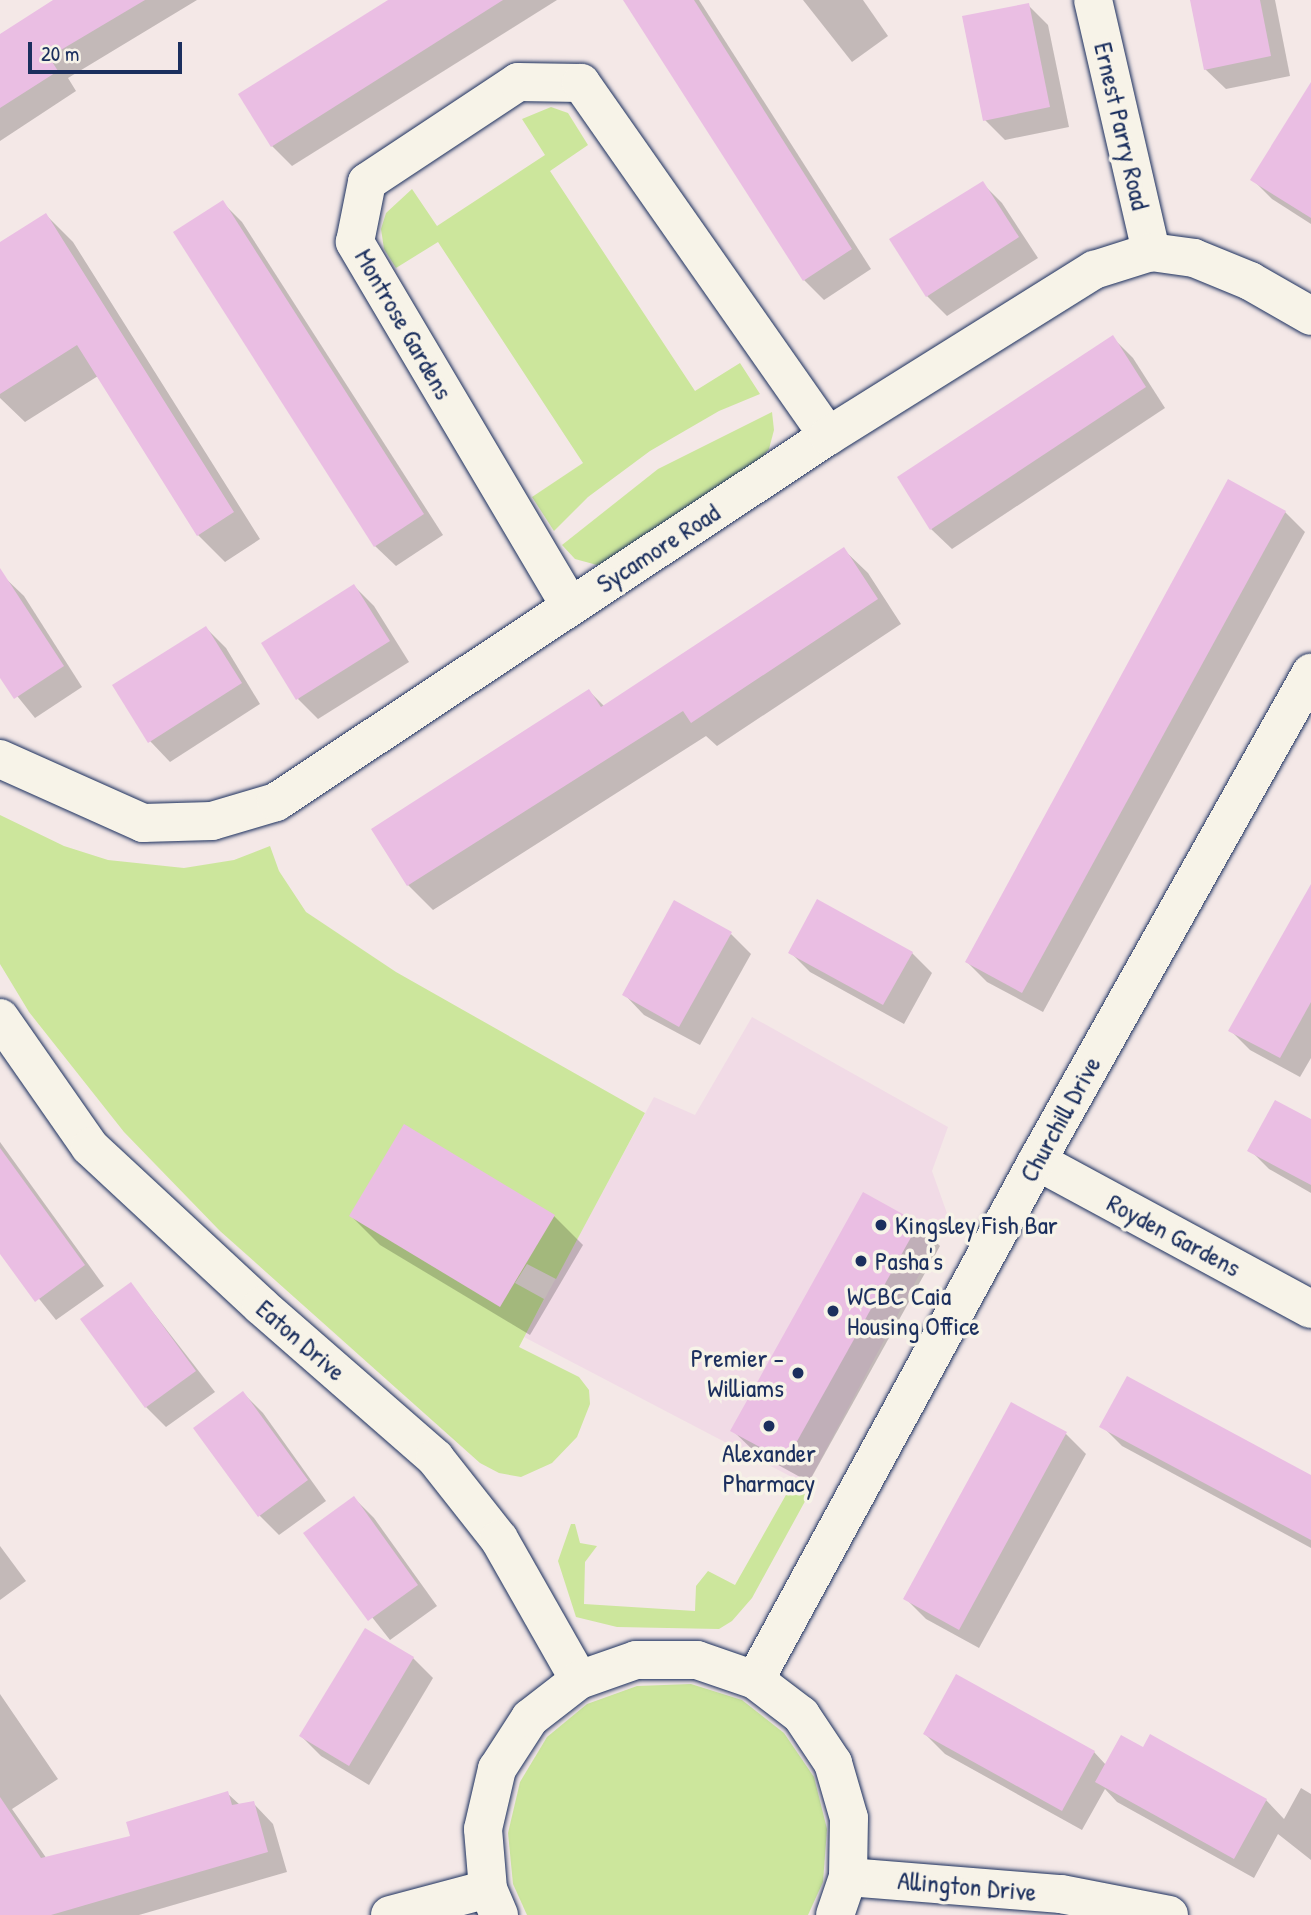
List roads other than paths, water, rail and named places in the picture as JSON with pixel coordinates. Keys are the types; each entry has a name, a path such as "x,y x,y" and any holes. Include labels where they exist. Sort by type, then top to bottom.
{"street":[{"name":"Ernest Parry Road","path":"1093,0 1150,252"},
{"name":"Montrose Gardens","path":"570,606 355,242 367,182 518,82 580,83 828,436"},
{"name":"Sycamore Road","path":"0,759 143,823 212,821 276,803 828,436 1094,270 1150,252 1194,258 1250,281 1311,316"},
{"name":"Churchill Drive","path":"755,1680 1037,1161 1311,673"},
{"name":"Eaton Drive","path":"0,1018 90,1147 435,1458 499,1539 579,1680"},
{"name":"Royden Gardens","path":"1037,1161 1311,1309"},
{"path":"390,1915 494,1902 483,1829 497,1769 530,1718 579,1680 636,1660 685,1660 755,1680 801,1715 833,1763 849,1818 848,1877 835,1915"},
{"name":"Allington Drive","path":"848,1877 1061,1894 1169,1915"}],"place":[{"name":"Kingsley Fish Bar","path":"881,1225"},
{"name":"Pasha's","path":"861,1261"},
{"name":"WCBC Caia Housing Office","path":"833,1311"},
{"name":"Premier - Williams","path":"798,1373"},
{"name":"Alexander Pharmacy","path":"769,1426"}]}
